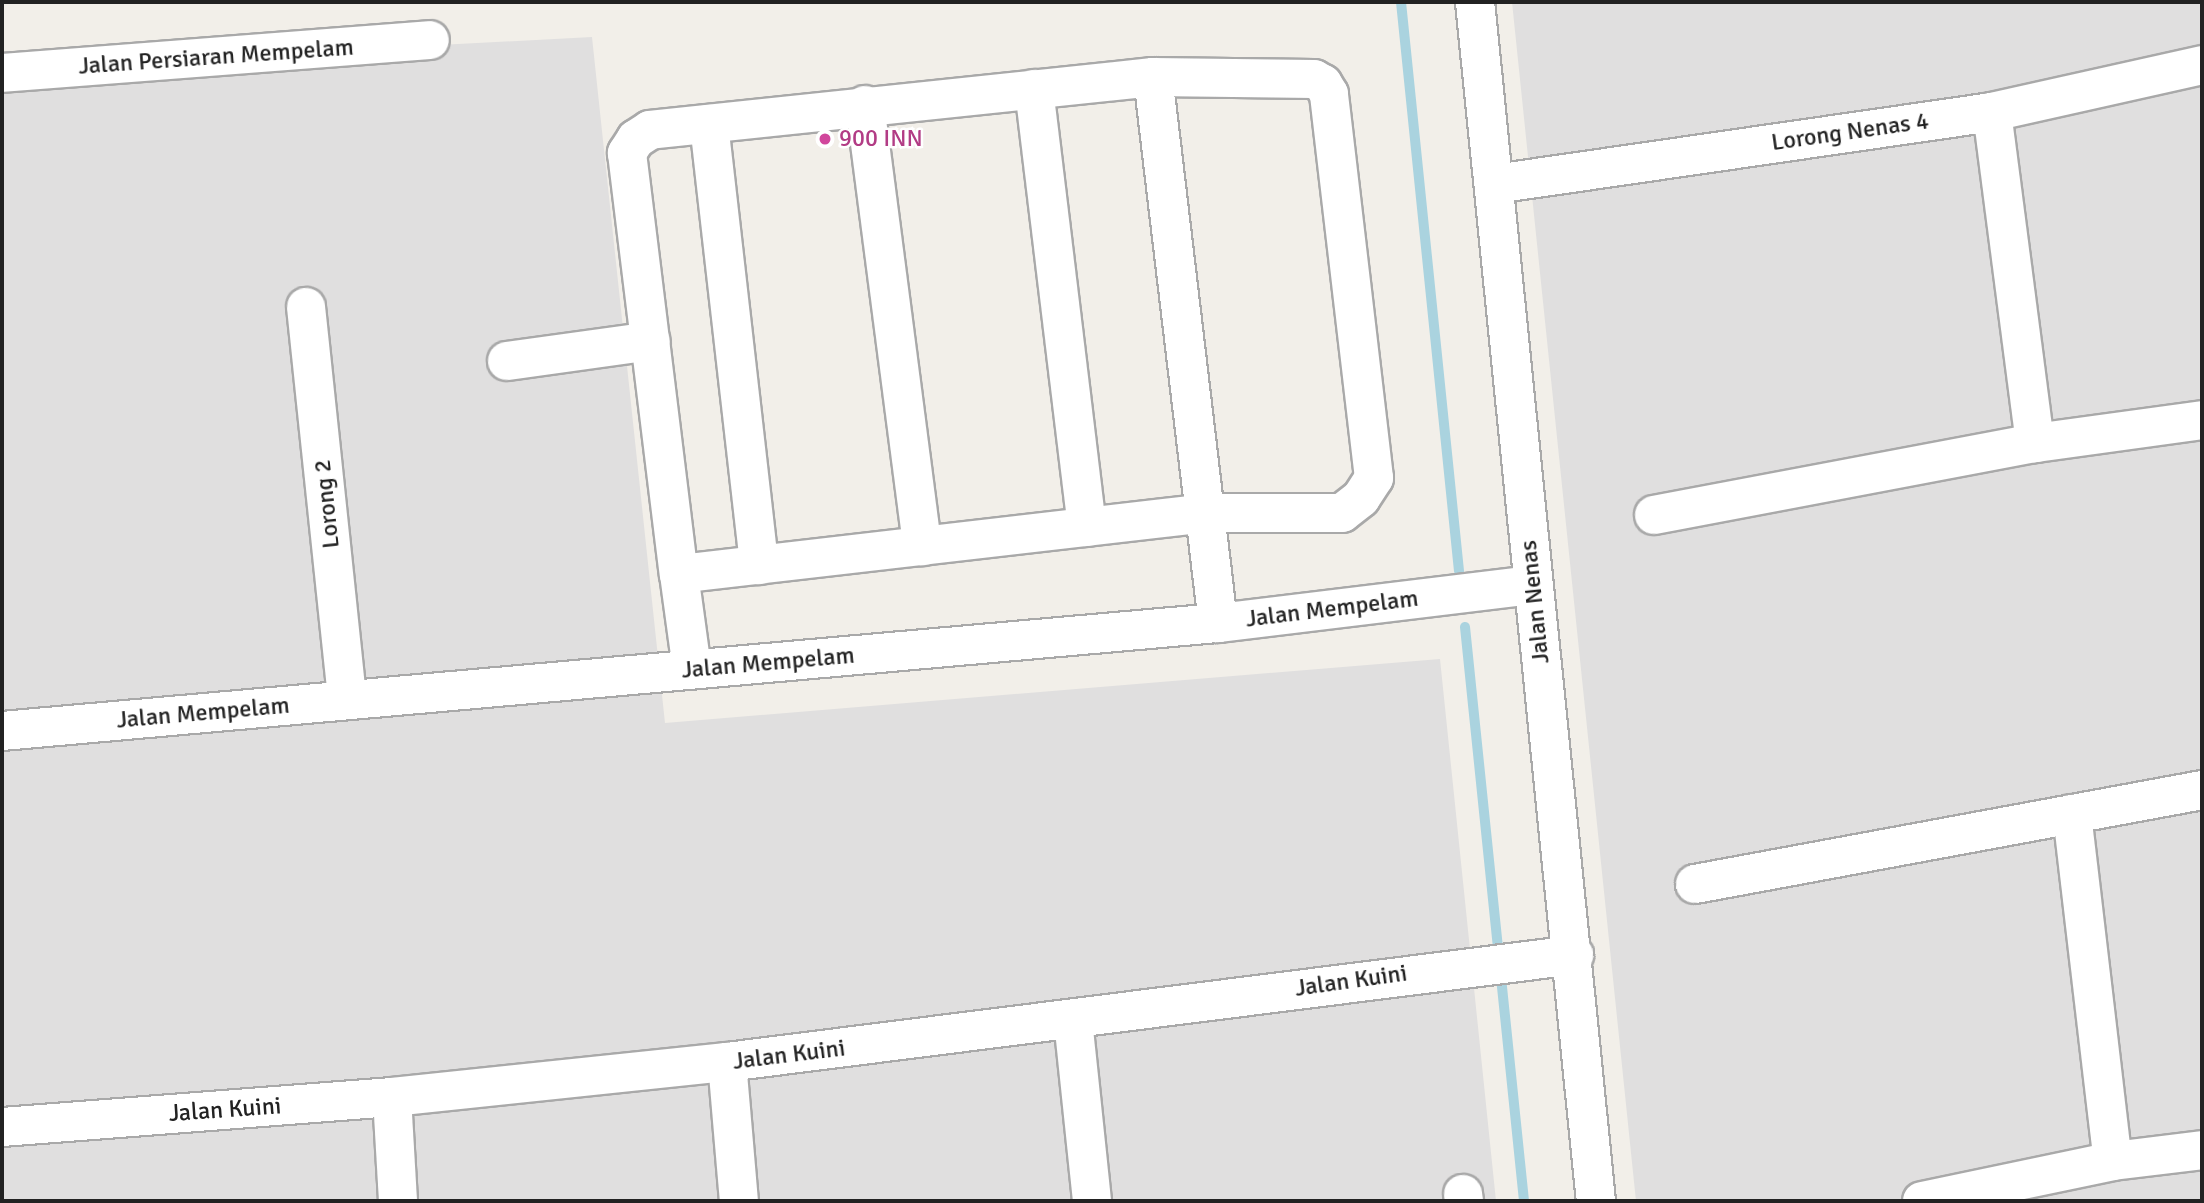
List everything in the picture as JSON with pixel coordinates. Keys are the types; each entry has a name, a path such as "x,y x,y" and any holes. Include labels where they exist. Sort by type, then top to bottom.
{"street":[{"name":"Jalan Nenas","path":"1475,2 1533,585 1555,957 1596,1201"},
{"name":"Jalan Persiaran Mempelam","path":"2,73 430,40"},
{"name":"Lorong Nenas 4","path":"1495,184 1992,111 2202,65"},
{"path":"1153,77 1208,513 1218,623"},
{"path":"679,574 1208,513 1342,513 1361,498 1374,478 1329,94 1314,79 1153,77 865,105 649,130 636,139 627,153 679,574 692,669"},
{"path":"1034,89 1087,527"},
{"path":"865,105 922,546"},
{"path":"1992,111 2035,443"},
{"path":"709,124 759,565"},
{"name":"Lorong 2","path":"306,307 347,700"},
{"path":"507,361 651,341"},
{"path":"1654,515 2035,443 2202,420"},
{"name":"Jalan Mempelam","path":"2,731 1218,623 1533,585"},
{"path":"1695,884 2202,790"},
{"path":"2072,814 2113,1161"},
{"name":"Jalan Kuini","path":"2,1127 392,1097 727,1062 1073,1020 1479,964 1555,957"},
{"path":"1073,1020 1092,1201"},
{"path":"727,1062 738,1201"},
{"path":"392,1097 398,1201"},
{"path":"1922,1201 2113,1161 2202,1150"}],"shaded area":[{"path":"1512,2 2202,2 2202,1201 1636,1201"},
{"path":"592,37 665,723 1440,659 1496,1201 2,1201 2,68"}],"waterway":[{"path":"1401,2 1459,571"},
{"path":"1465,627 1524,1201"}],"place":[{"name":"900 INN","path":"825,139"}]}
